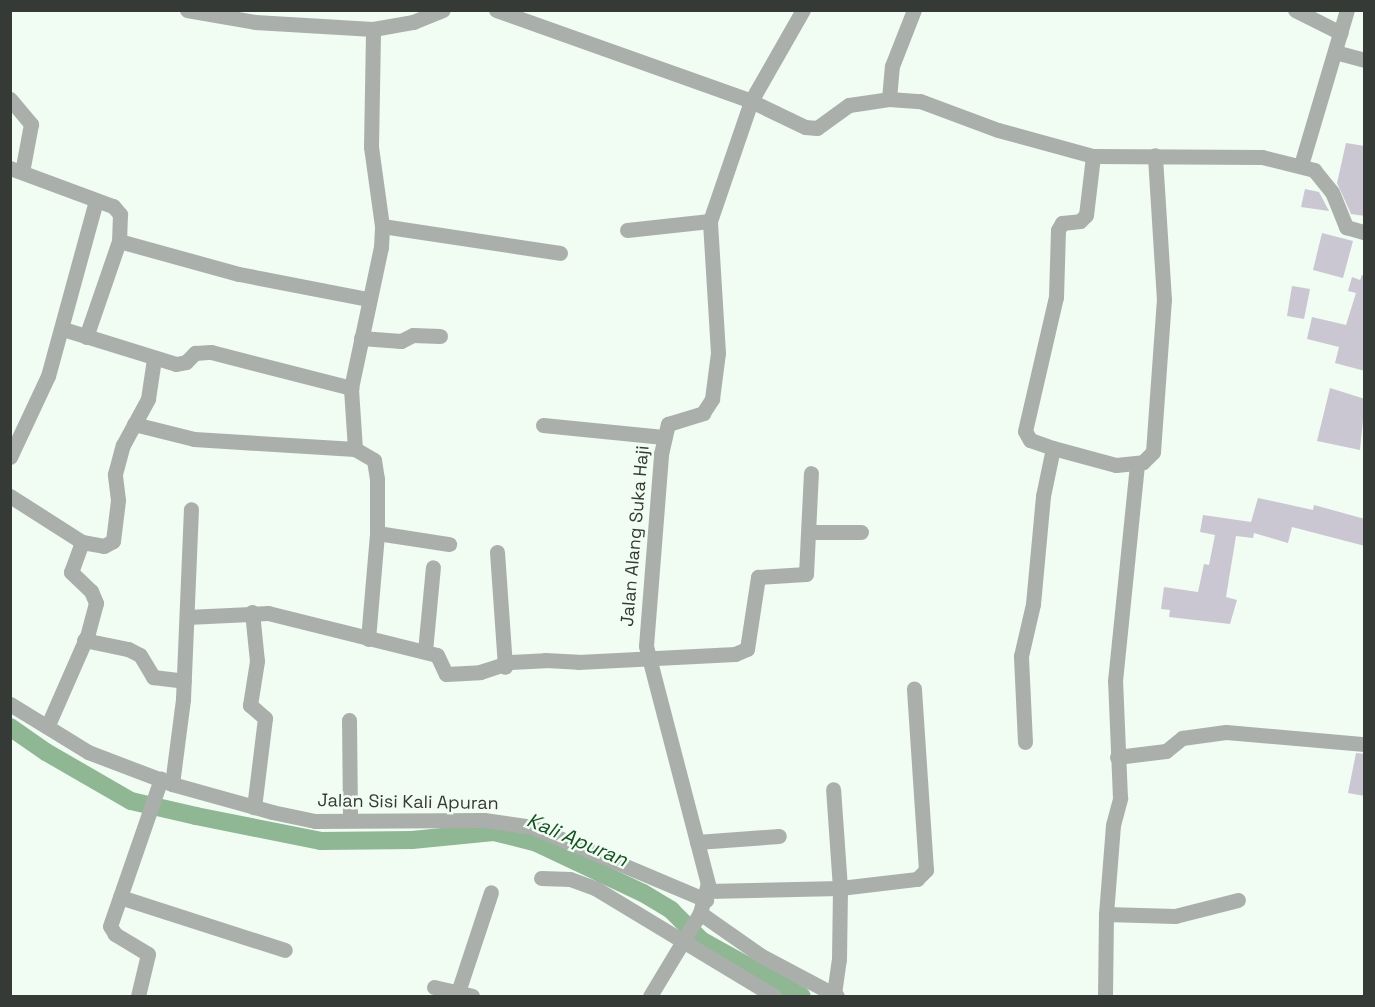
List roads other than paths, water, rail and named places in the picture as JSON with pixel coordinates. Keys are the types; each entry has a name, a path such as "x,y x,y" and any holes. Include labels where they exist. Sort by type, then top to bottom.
{"street":[{"path":"187,10 265,23 373,28 413,22 443,10"},
{"path":"496,10 751,101 805,127 817,128 849,105 889,99 920,101 998,130 1093,156 1225,154 1301,165 1323,178 1346,227 1365,232"},
{"name":"Jalan Alang Suka Haji","path":"702,906 697,842 649,659 646,631 658,534 663,437 668,423 703,413 712,399 718,352 710,221 751,101 803,10"},
{"path":"889,99 892,66 914,10"},
{"path":"1295,10 1341,33"},
{"path":"1301,165 1347,10"},
{"path":"355,449 351,388 368,299 381,247 382,226 371,147 373,28"},
{"path":"1335,52 1365,60"},
{"path":"10,99 31,124 16,170 117,210 118,241 86,337"},
{"path":"1093,156 1086,215 1080,221 1064,222 1058,230 1056,297 1025,431 1030,440 1116,465 1137,464 1148,460 1153,452 1163,345 1155,155"},
{"path":"10,457 48,376 63,329 82,241 96,201"},
{"path":"627,230 710,221"},
{"path":"382,226 560,253"},
{"path":"118,241 239,274 368,299"},
{"path":"63,329 141,350 154,359 181,364 195,352 211,352 351,388"},
{"path":"361,338 401,341 412,335 440,336"},
{"path":"10,496 82,542 104,546 112,541 118,500 114,479 123,445 148,399 154,359"},
{"path":"134,424 194,439 355,449 374,460 378,533 368,639"},
{"path":"543,425 663,437"},
{"path":"1025,742 1021,656 1033,604 1043,496 1053,448"},
{"path":"1105,996 1106,914 1113,825 1120,798 1115,681 1137,464"},
{"path":"187,617 252,612 425,651 441,657 446,674 505,667 510,662 649,659 745,651 755,581 761,576 807,574 811,473"},
{"path":"138,996 148,955 111,930 146,821 164,784 184,681 191,509"},
{"path":"809,532 861,532"},
{"path":"378,533 449,544"},
{"path":"47,727 84,640 96,603 91,591 71,572 82,542"},
{"path":"497,552 505,667"},
{"path":"425,651 433,567"},
{"path":"252,612 257,661 250,705 265,718 254,807"},
{"path":"84,640 128,649 140,655 153,677 184,681"},
{"path":"702,906 908,880 923,876 926,870 914,688"},
{"name":"Jalan Sisi Kali Apuran","path":"10,704 88,752 164,784 315,821 484,820 533,827 702,906"},
{"path":"350,720 350,820"},
{"path":"1117,757 1166,751 1182,738 1226,732 1365,744"},
{"path":"702,906 760,955 835,995 839,960 840,888 833,789"},
{"path":"697,842 779,836"},
{"path":"540,878 584,882 684,938 774,996"},
{"path":"434,987 465,994 491,892"},
{"path":"120,897 285,951"},
{"path":"1106,914 1175,916 1238,900"},
{"path":"650,996 702,906"}],"waterway":[{"name":"Kali Apuran","path":"10,727 46,752 131,801 196,816 321,841 412,840 494,832 537,843 643,893 671,910 701,940 802,996"}]}
